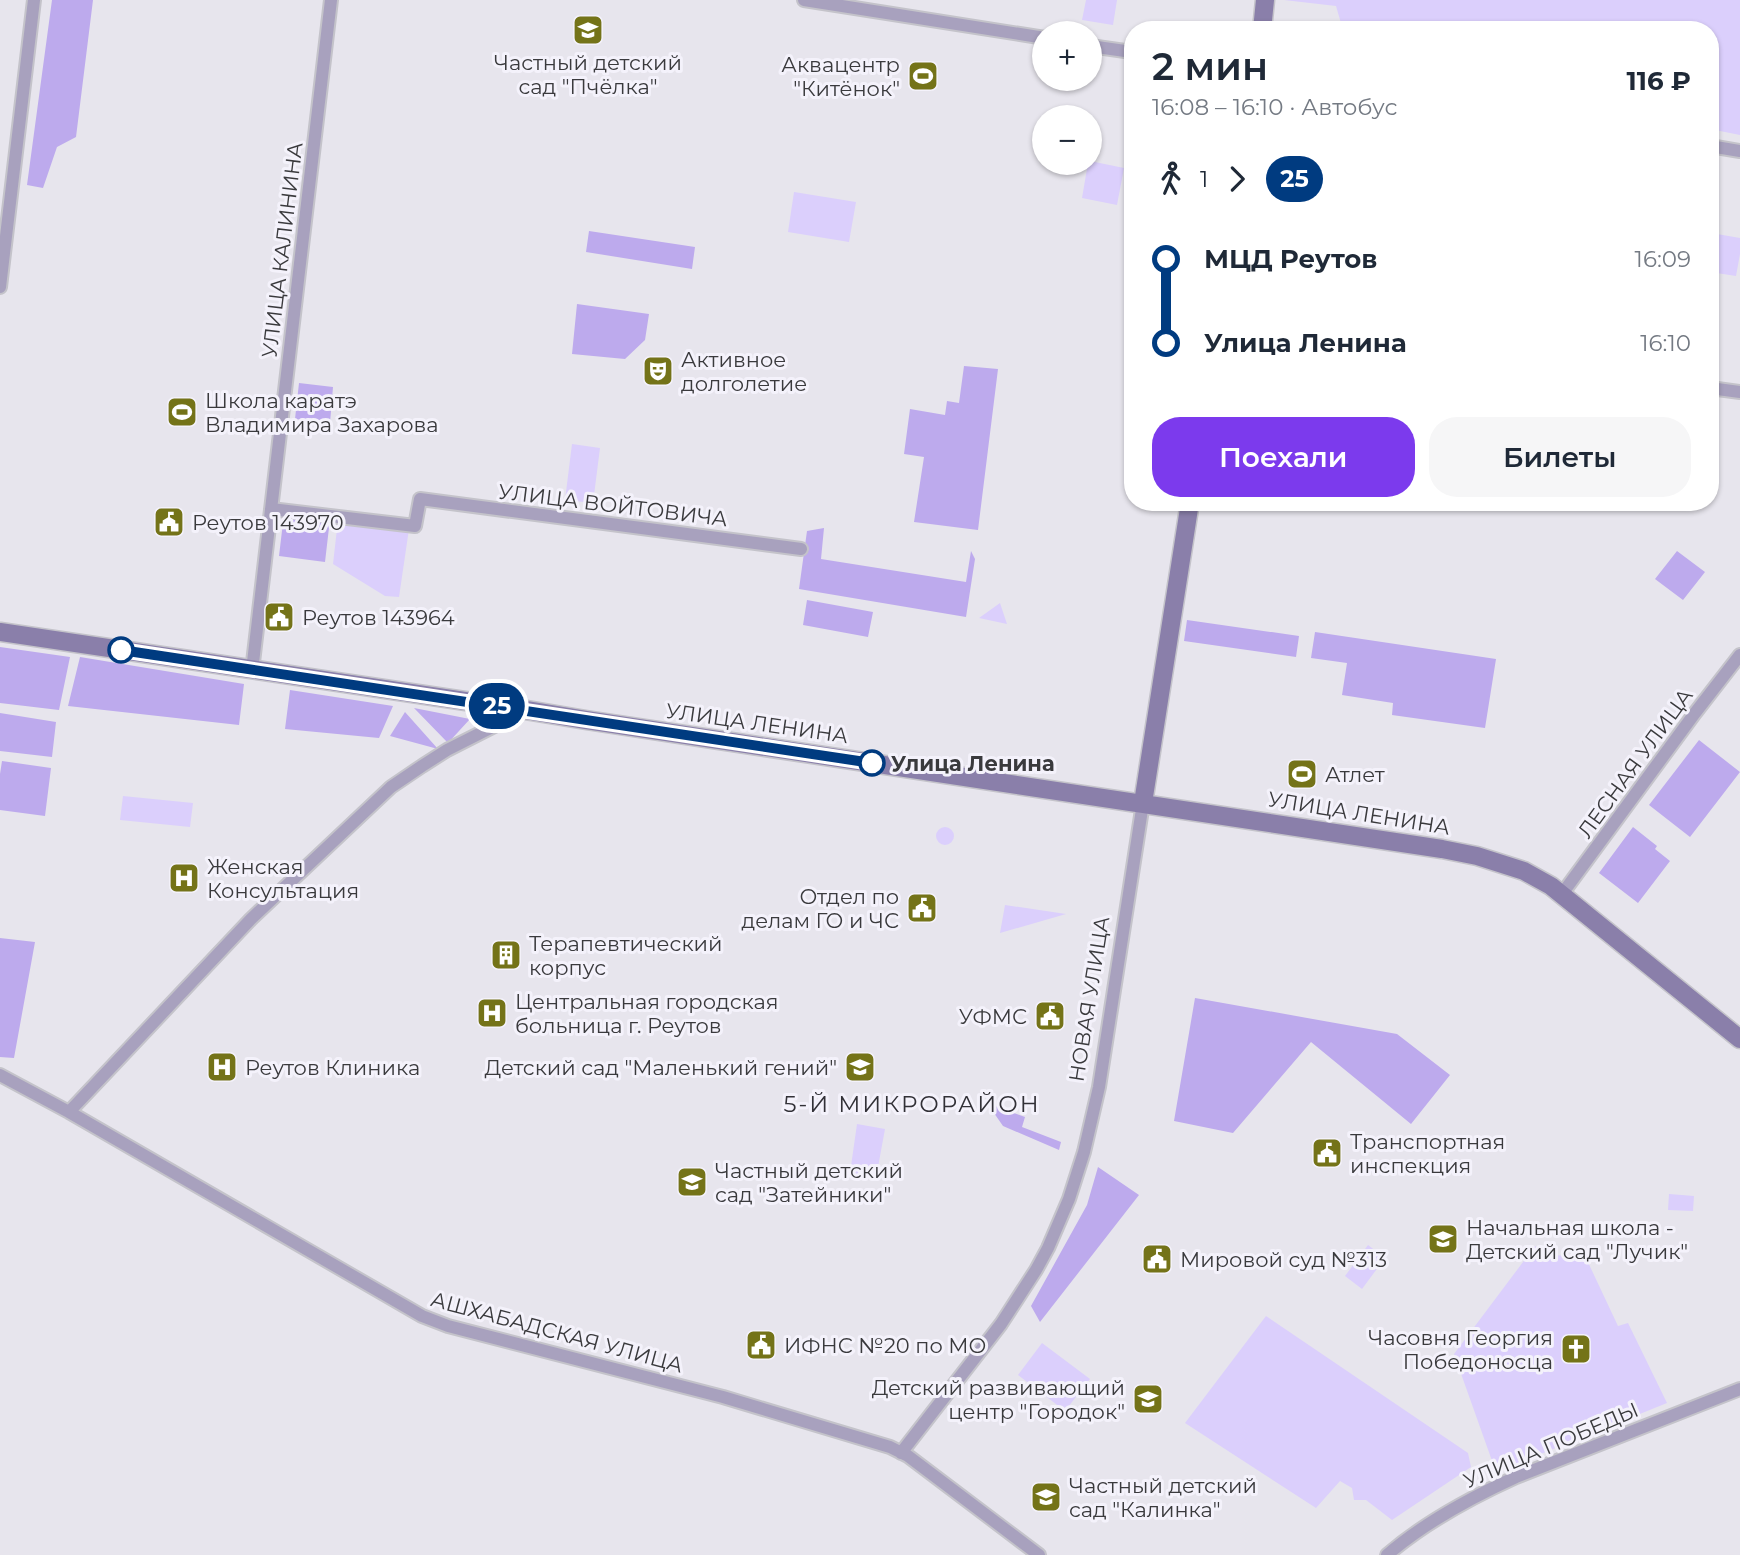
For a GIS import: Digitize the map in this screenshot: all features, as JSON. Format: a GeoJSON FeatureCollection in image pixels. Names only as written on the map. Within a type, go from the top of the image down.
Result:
{"type":"FeatureCollection","features":[{"type":"Feature","properties":{"kind":"street"},"geometry":{"type":"LineString","coordinates":[[0,287],[34,0]]}},
{"type":"Feature","properties":{"kind":"street","name":"УЛИЦА КАЛИНИНА"},"geometry":{"type":"LineString","coordinates":[[252,671],[331,0]]}},
{"type":"Feature","properties":{"kind":"street"},"geometry":{"type":"LineString","coordinates":[[804,0],[1032,36]]}},
{"type":"Feature","properties":{"kind":"street"},"geometry":{"type":"LineString","coordinates":[[1263,21],[1265,0]]}},
{"type":"Feature","properties":{"kind":"street"},"geometry":{"type":"LineString","coordinates":[[1102,48],[1124,51]]}},
{"type":"Feature","properties":{"kind":"street"},"geometry":{"type":"LineString","coordinates":[[1719,148],[1740,151]]}},
{"type":"Feature","properties":{"kind":"street"},"geometry":{"type":"LineString","coordinates":[[1719,388],[1740,392]]}},
{"type":"Feature","properties":{"kind":"street","name":"УЛИЦА ВОЙТОВИЧА"},"geometry":{"type":"LineString","coordinates":[[271,509],[415,526],[420,499],[802,549]]}},
{"type":"Feature","properties":{"kind":"street","name":"НОВАЯ УЛИЦА"},"geometry":{"type":"LineString","coordinates":[[901,1453],[1001,1324],[1036,1270],[1069,1199],[1084,1152],[1099,1087],[1189,511]]}},
{"type":"Feature","properties":{"kind":"street","name":"УЛИЦА ЛЕНИНА"},"geometry":{"type":"LineString","coordinates":[[0,632],[1460,852],[1537,877],[1562,894],[1740,1039]]}},
{"type":"Feature","properties":{"kind":"street","name":"ЛЕСНАЯ УЛИЦА"},"geometry":{"type":"LineString","coordinates":[[1562,894],[1740,655]]}},
{"type":"Feature","properties":{"kind":"street"},"geometry":{"type":"LineString","coordinates":[[69,1112],[251,919],[391,787],[447,750],[526,710]]}},
{"type":"Feature","properties":{"kind":"street","name":"АШХАБАДСКАЯ УЛИЦА"},"geometry":{"type":"LineString","coordinates":[[0,1074],[399,1304],[435,1322],[723,1397],[891,1447],[1040,1555]]}},
{"type":"Feature","properties":{"kind":"street","name":"УЛИЦА ПОБЕДЫ"},"geometry":{"type":"LineString","coordinates":[[1387,1555],[1435,1518],[1484,1491],[1740,1389]]}},
{"type":"Feature","properties":{"kind":"shaded area"},"geometry":{"type":"Polygon","coordinates":[[[52,0],[93,0],[76,137],[57,147],[43,188],[27,185],[52,0]]]}},
{"type":"Feature","properties":{"kind":"shaded area"},"geometry":{"type":"Polygon","coordinates":[[[1086,0],[1117,0],[1113,25],[1102,21],[1082,20],[1086,0]]]}},
{"type":"Feature","properties":{"kind":"shaded area"},"geometry":{"type":"Polygon","coordinates":[[[1284,0],[1740,0],[1740,135],[1719,131],[1719,21],[1340,21],[1336,6],[1284,0]]]}},
{"type":"Feature","properties":{"kind":"shaded area"},"geometry":{"type":"Polygon","coordinates":[[[1102,163],[1124,168],[1117,205],[1082,198],[1086,175],[1102,175],[1102,163]]]}},
{"type":"Feature","properties":{"kind":"shaded area"},"geometry":{"type":"Polygon","coordinates":[[[794,192],[856,202],[849,242],[788,232],[794,192]]]}},
{"type":"Feature","properties":{"kind":"shaded area"},"geometry":{"type":"Polygon","coordinates":[[[589,231],[695,247],[692,269],[586,252],[589,231]]]}},
{"type":"Feature","properties":{"kind":"shaded area"},"geometry":{"type":"Polygon","coordinates":[[[1719,234],[1740,238],[1736,276],[1719,273],[1719,234]]]}},
{"type":"Feature","properties":{"kind":"shaded area"},"geometry":{"type":"Polygon","coordinates":[[[577,304],[649,314],[645,340],[625,359],[572,354],[577,304]]]}},
{"type":"Feature","properties":{"kind":"shaded area"},"geometry":{"type":"Polygon","coordinates":[[[964,366],[998,369],[978,530],[914,522],[924,457],[904,454],[910,409],[945,415],[947,401],[959,403],[964,366]]]}},
{"type":"Feature","properties":{"kind":"shaded area"},"geometry":{"type":"Polygon","coordinates":[[[299,383],[333,387],[330,423],[295,419],[299,383]]]}},
{"type":"Feature","properties":{"kind":"shaded area"},"geometry":{"type":"Polygon","coordinates":[[[572,444],[600,448],[593,503],[565,500],[572,444]]]}},
{"type":"Feature","properties":{"kind":"shaded area"},"geometry":{"type":"Polygon","coordinates":[[[284,514],[330,519],[325,562],[279,556],[284,514]]]}},
{"type":"Feature","properties":{"kind":"shaded area"},"geometry":{"type":"Polygon","coordinates":[[[338,520],[409,529],[399,597],[385,596],[333,564],[338,520]]]}},
{"type":"Feature","properties":{"kind":"shaded area"},"geometry":{"type":"Polygon","coordinates":[[[824,528],[821,559],[966,582],[971,551],[975,559],[966,617],[799,589],[807,531],[824,528]]]}},
{"type":"Feature","properties":{"kind":"shaded area"},"geometry":{"type":"Polygon","coordinates":[[[1677,551],[1705,572],[1683,600],[1655,579],[1677,551]]]}},
{"type":"Feature","properties":{"kind":"shaded area"},"geometry":{"type":"Polygon","coordinates":[[[807,600],[873,612],[868,637],[803,625],[807,600]]]}},
{"type":"Feature","properties":{"kind":"shaded area"},"geometry":{"type":"Polygon","coordinates":[[[1000,603],[1007,624],[979,618],[1000,603]]]}},
{"type":"Feature","properties":{"kind":"shaded area"},"geometry":{"type":"Polygon","coordinates":[[[1187,620],[1299,636],[1296,657],[1184,641],[1187,620]]]}},
{"type":"Feature","properties":{"kind":"shaded area"},"geometry":{"type":"Polygon","coordinates":[[[1315,632],[1496,659],[1485,728],[1392,715],[1393,703],[1342,695],[1347,663],[1311,658],[1315,632]]]}},
{"type":"Feature","properties":{"kind":"shaded area"},"geometry":{"type":"Polygon","coordinates":[[[0,647],[70,657],[59,710],[0,703],[0,647]]]}},
{"type":"Feature","properties":{"kind":"shaded area"},"geometry":{"type":"Polygon","coordinates":[[[80,657],[244,684],[239,725],[68,706],[80,657]]]}},
{"type":"Feature","properties":{"kind":"shaded area"},"geometry":{"type":"Polygon","coordinates":[[[290,690],[393,706],[379,738],[285,729],[290,690]]]}},
{"type":"Feature","properties":{"kind":"shaded area"},"geometry":{"type":"Polygon","coordinates":[[[414,708],[470,719],[448,743],[414,708]]]}},
{"type":"Feature","properties":{"kind":"shaded area"},"geometry":{"type":"Polygon","coordinates":[[[405,712],[438,749],[390,736],[405,712]]]}},
{"type":"Feature","properties":{"kind":"shaded area"},"geometry":{"type":"Polygon","coordinates":[[[0,713],[56,722],[52,757],[0,751],[0,713]]]}},
{"type":"Feature","properties":{"kind":"shaded area"},"geometry":{"type":"Polygon","coordinates":[[[1699,740],[1740,772],[1690,837],[1649,805],[1699,740]]]}},
{"type":"Feature","properties":{"kind":"shaded area"},"geometry":{"type":"Polygon","coordinates":[[[2,761],[51,768],[45,816],[0,810],[2,761]]]}},
{"type":"Feature","properties":{"kind":"shaded area"},"geometry":{"type":"Polygon","coordinates":[[[123,796],[193,803],[190,827],[120,820],[123,796]]]}},
{"type":"Feature","properties":{"kind":"shaded area"},"geometry":{"type":"Polygon","coordinates":[[[945,827],[951,830],[954,836],[951,842],[945,845],[939,842],[936,836],[939,830],[945,827]]]}},
{"type":"Feature","properties":{"kind":"shaded area"},"geometry":{"type":"Polygon","coordinates":[[[1633,827],[1657,846],[1655,849],[1670,861],[1638,903],[1599,873],[1633,827]]]}},
{"type":"Feature","properties":{"kind":"shaded area"},"geometry":{"type":"Polygon","coordinates":[[[1005,905],[1066,914],[1000,933],[1005,905]]]}},
{"type":"Feature","properties":{"kind":"shaded area"},"geometry":{"type":"Polygon","coordinates":[[[0,938],[35,942],[14,1058],[0,1057],[0,938]]]}},
{"type":"Feature","properties":{"kind":"shaded area"},"geometry":{"type":"Polygon","coordinates":[[[1195,998],[1397,1034],[1450,1075],[1411,1124],[1311,1042],[1233,1133],[1174,1121],[1195,998]]]}},
{"type":"Feature","properties":{"kind":"shaded area"},"geometry":{"type":"Polygon","coordinates":[[[987,1103],[1025,1117],[1022,1127],[1061,1142],[1059,1150],[1003,1126],[987,1103]]]}},
{"type":"Feature","properties":{"kind":"shaded area"},"geometry":{"type":"Polygon","coordinates":[[[857,1124],[885,1129],[876,1178],[850,1173],[857,1124]]]}},
{"type":"Feature","properties":{"kind":"shaded area"},"geometry":{"type":"Polygon","coordinates":[[[1098,1167],[1139,1195],[1040,1322],[1031,1306],[1087,1205],[1098,1167]]]}},
{"type":"Feature","properties":{"kind":"shaded area"},"geometry":{"type":"Polygon","coordinates":[[[1669,1194],[1694,1196],[1693,1211],[1668,1210],[1669,1194]]]}},
{"type":"Feature","properties":{"kind":"shaded area"},"geometry":{"type":"Polygon","coordinates":[[[1368,1245],[1385,1258],[1362,1289],[1345,1276],[1368,1245]]]}},
{"type":"Feature","properties":{"kind":"shaded area"},"geometry":{"type":"Polygon","coordinates":[[[1535,1246],[1545,1254],[1586,1258],[1618,1326],[1628,1323],[1667,1403],[1496,1472],[1454,1354],[1535,1246]]]}},
{"type":"Feature","properties":{"kind":"shaded area"},"geometry":{"type":"Polygon","coordinates":[[[1266,1316],[1468,1453],[1471,1467],[1392,1520],[1366,1500],[1354,1500],[1352,1488],[1340,1481],[1316,1508],[1185,1423],[1266,1316]]]}},
{"type":"Feature","properties":{"kind":"shaded area"},"geometry":{"type":"Polygon","coordinates":[[[1042,1343],[1090,1379],[1065,1411],[1018,1375],[1042,1343]]]}},
{"type":"Feature","properties":{"kind":"bus line","name":"25"},"geometry":{"type":"LineString","coordinates":[[121,650],[872,763]]}},
{"type":"Feature","properties":{"kind":"place","name":"Частный детский сад \"Пчёлка\""},"geometry":{"type":"Point","coordinates":[588,30]}},
{"type":"Feature","properties":{"kind":"place","name":"Аквацентр \"Китёнок\""},"geometry":{"type":"Point","coordinates":[923,76]}},
{"type":"Feature","properties":{"kind":"place","name":"Активное долголетие"},"geometry":{"type":"Point","coordinates":[658,371]}},
{"type":"Feature","properties":{"kind":"place","name":"Школа каратэ Владимира Захарова"},"geometry":{"type":"Point","coordinates":[182,412]}},
{"type":"Feature","properties":{"kind":"place","name":"Реутов 143970"},"geometry":{"type":"Point","coordinates":[169,522]}},
{"type":"Feature","properties":{"kind":"place","name":"Реутов 143964"},"geometry":{"type":"Point","coordinates":[279,617]}},
{"type":"Feature","properties":{"kind":"place","name":"Улица Ленина"},"geometry":{"type":"Point","coordinates":[872,763]}},
{"type":"Feature","properties":{"kind":"place","name":"Атлет"},"geometry":{"type":"Point","coordinates":[1302,774]}},
{"type":"Feature","properties":{"kind":"place","name":"Женская Консультация"},"geometry":{"type":"Point","coordinates":[184,878]}},
{"type":"Feature","properties":{"kind":"place","name":"Отдел по делам ГО и ЧС"},"geometry":{"type":"Point","coordinates":[922,908]}},
{"type":"Feature","properties":{"kind":"place","name":"Терапевтический корпус"},"geometry":{"type":"Point","coordinates":[506,955]}},
{"type":"Feature","properties":{"kind":"place","name":"Центральная городская больница г. Реутов"},"geometry":{"type":"Point","coordinates":[492,1013]}},
{"type":"Feature","properties":{"kind":"place","name":"УФМС"},"geometry":{"type":"Point","coordinates":[1050,1016]}},
{"type":"Feature","properties":{"kind":"place","name":"Реутов Клиника"},"geometry":{"type":"Point","coordinates":[222,1067]}},
{"type":"Feature","properties":{"kind":"place","name":"Детский сад \"Маленький гений\""},"geometry":{"type":"Point","coordinates":[860,1067]}},
{"type":"Feature","properties":{"kind":"place","name":"Транспортная инспекция"},"geometry":{"type":"Point","coordinates":[1327,1153]}},
{"type":"Feature","properties":{"kind":"place","name":"Частный детский сад \"Затейники\""},"geometry":{"type":"Point","coordinates":[692,1182]}},
{"type":"Feature","properties":{"kind":"place","name":"Начальная школа - Детский сад \"Лучик\""},"geometry":{"type":"Point","coordinates":[1443,1239]}},
{"type":"Feature","properties":{"kind":"place","name":"Мировой суд №313"},"geometry":{"type":"Point","coordinates":[1157,1259]}},
{"type":"Feature","properties":{"kind":"place","name":"ИФНС №20 по МО"},"geometry":{"type":"Point","coordinates":[761,1345]}},
{"type":"Feature","properties":{"kind":"place","name":"Часовня Георгия Победоносца"},"geometry":{"type":"Point","coordinates":[1576,1349]}},
{"type":"Feature","properties":{"kind":"place","name":"Детский развивающий центр \"Городок\""},"geometry":{"type":"Point","coordinates":[1148,1399]}},
{"type":"Feature","properties":{"kind":"place","name":"Частный детский сад \"Калинка\""},"geometry":{"type":"Point","coordinates":[1046,1497]}},
{"type":"Feature","properties":{"kind":"district","name":"5-Й МИКРОРАЙОН"},"geometry":{"type":"Point","coordinates":[912,1104]}}]}
